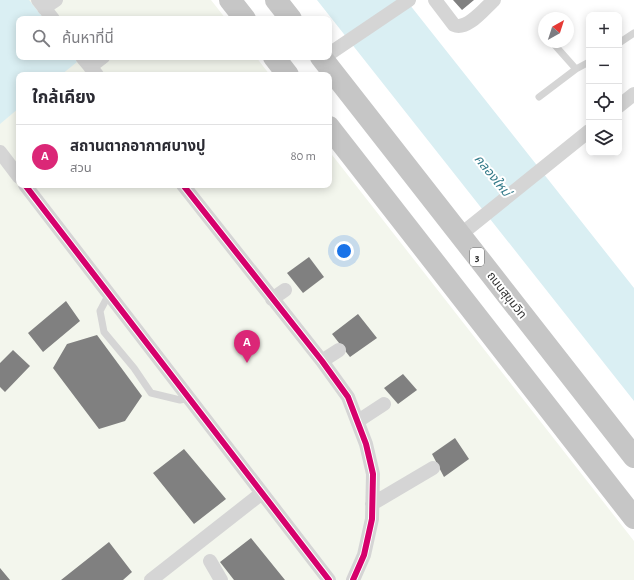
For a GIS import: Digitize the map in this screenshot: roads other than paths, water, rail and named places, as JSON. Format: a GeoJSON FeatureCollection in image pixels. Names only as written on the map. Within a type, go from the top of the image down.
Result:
{"type":"FeatureCollection","features":[{"type":"Feature","properties":{"kind":"highway"},"geometry":{"type":"LineString","coordinates":[[230,0],[243,16]]}},
{"type":"Feature","properties":{"kind":"highway"},"geometry":{"type":"LineString","coordinates":[[276,0],[289,16]]}},
{"type":"Feature","properties":{"kind":"highway"},"geometry":{"type":"LineString","coordinates":[[276,60],[286,72]]}},
{"type":"Feature","properties":{"kind":"highway","name":"ถนนสุขุมวิท"},"geometry":{"type":"LineString","coordinates":[[326,60],[460,235],[634,457]]}},
{"type":"Feature","properties":{"kind":"highway"},"geometry":{"type":"LineString","coordinates":[[332,131],[634,518]]}},
{"type":"Feature","properties":{"kind":"street"},"geometry":{"type":"LineString","coordinates":[[45,9],[56,0]]}},
{"type":"Feature","properties":{"kind":"street"},"geometry":{"type":"LineString","coordinates":[[332,51],[408,0]]}},
{"type":"Feature","properties":{"kind":"street"},"geometry":{"type":"LineString","coordinates":[[435,0],[454,25],[458,27],[466,26],[494,0]]}},
{"type":"Feature","properties":{"kind":"street"},"geometry":{"type":"LineString","coordinates":[[90,66],[99,60]]}},
{"type":"Feature","properties":{"kind":"street"},"geometry":{"type":"LineString","coordinates":[[622,104],[634,94]]}},
{"type":"Feature","properties":{"kind":"street"},"geometry":{"type":"LineString","coordinates":[[460,235],[543,170],[586,134]]}},
{"type":"Feature","properties":{"kind":"street"},"geometry":{"type":"LineString","coordinates":[[0,152],[16,173]]}},
{"type":"Feature","properties":{"kind":"street"},"geometry":{"type":"LineString","coordinates":[[27,188],[329,580]]}},
{"type":"Feature","properties":{"kind":"street"},"geometry":{"type":"LineString","coordinates":[[185,188],[322,361],[348,397],[366,444],[373,474],[372,519],[364,554],[353,580]]}},
{"type":"Feature","properties":{"kind":"street"},"geometry":{"type":"LineString","coordinates":[[272,299],[285,290]]}},
{"type":"Feature","properties":{"kind":"street"},"geometry":{"type":"LineString","coordinates":[[322,361],[339,350]]}},
{"type":"Feature","properties":{"kind":"street"},"geometry":{"type":"LineString","coordinates":[[358,421],[384,404]]}},
{"type":"Feature","properties":{"kind":"street"},"geometry":{"type":"LineString","coordinates":[[372,504],[433,468]]}},
{"type":"Feature","properties":{"kind":"street"},"geometry":{"type":"LineString","coordinates":[[150,580],[262,493]]}},
{"type":"Feature","properties":{"kind":"street"},"geometry":{"type":"LineString","coordinates":[[210,561],[221,580]]}},
{"type":"Feature","properties":{"kind":"lane"},"geometry":{"type":"LineString","coordinates":[[622,41],[634,33]]}},
{"type":"Feature","properties":{"kind":"lane"},"geometry":{"type":"LineString","coordinates":[[557,48],[576,69]]}},
{"type":"Feature","properties":{"kind":"lane"},"geometry":{"type":"LineString","coordinates":[[539,97],[576,69],[586,64]]}},
{"type":"Feature","properties":{"kind":"lane"},"geometry":{"type":"LineString","coordinates":[[109,294],[100,311],[104,332],[134,368],[152,393],[180,400],[190,398]]}},
{"type":"Feature","properties":{"kind":"water"},"geometry":{"type":"Polygon","coordinates":[[[0,0],[29,0],[42,16],[16,16],[16,60],[76,60],[77,62],[65,72],[16,72],[16,111],[0,124],[0,0]]]}},
{"type":"Feature","properties":{"kind":"water","name":"คลองใหม่"},"geometry":{"type":"Polygon","coordinates":[[[317,0],[406,0],[634,288],[634,401],[332,19],[332,16],[330,16],[317,0]]]}},
{"type":"Feature","properties":{"kind":"place","name":"สถานตากอากาศบางปู"},"geometry":{"type":"Point","coordinates":[247,363]}}]}
